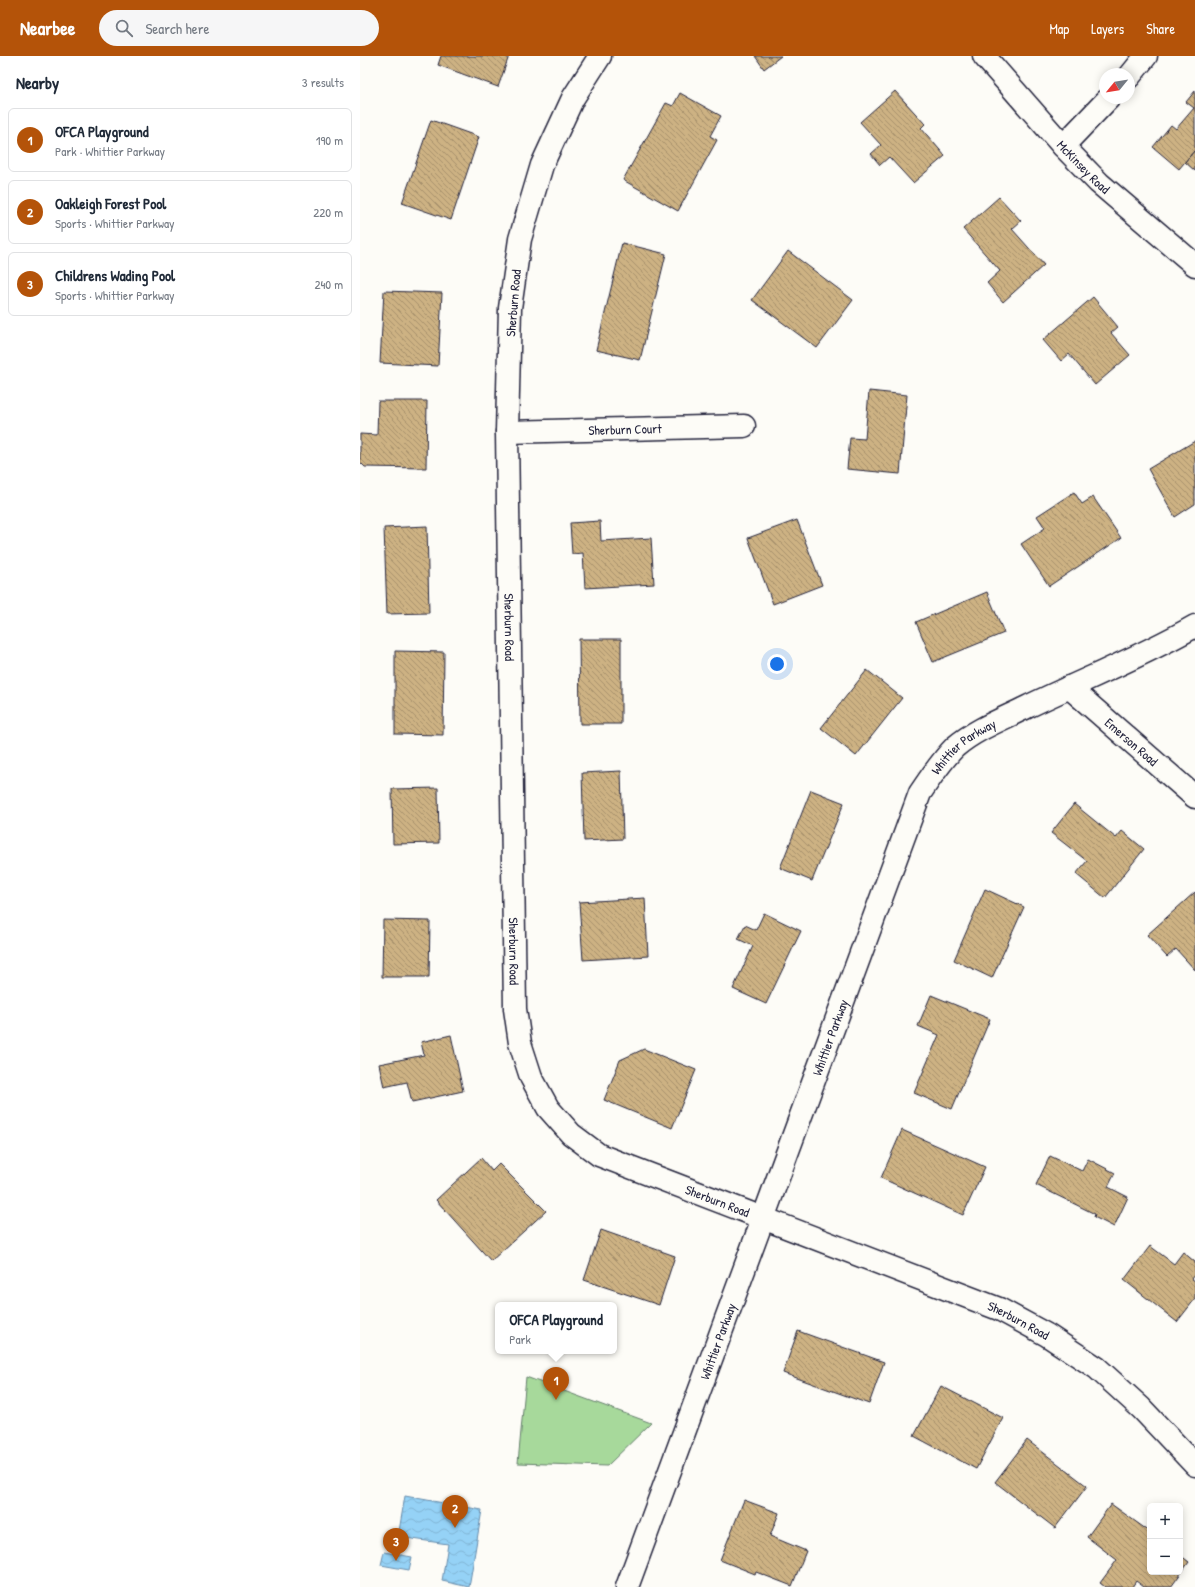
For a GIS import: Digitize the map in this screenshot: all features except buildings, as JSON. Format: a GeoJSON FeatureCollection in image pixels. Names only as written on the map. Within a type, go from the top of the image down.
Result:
{"type":"FeatureCollection","features":[{"type":"Feature","properties":{"kind":"street","name":"Sherburn Road"},"geometry":{"type":"LineString","coordinates":[[600,56],[573,98],[542,165],[520,239],[510,308],[507,432],[515,1009],[520,1043],[531,1077],[548,1108],[571,1134],[599,1155],[998,1309],[1047,1335],[1097,1368],[1141,1408],[1195,1465]]}},
{"type":"Feature","properties":{"kind":"street","name":"McKinsey Road"},"geometry":{"type":"LineString","coordinates":[[984,56],[1063,146],[1099,183],[1195,265]]}},
{"type":"Feature","properties":{"kind":"street"},"geometry":{"type":"LineString","coordinates":[[1135,70],[1146,56]]}},
{"type":"Feature","properties":{"kind":"street"},"geometry":{"type":"LineString","coordinates":[[1063,146],[1103,104]]}},
{"type":"Feature","properties":{"kind":"street","name":"Sherburn Court"},"geometry":{"type":"LineString","coordinates":[[507,432],[744,426]]}},
{"type":"Feature","properties":{"kind":"street","name":"Whittier Parkway"},"geometry":{"type":"LineString","coordinates":[[626,1587],[764,1218],[920,793],[939,764],[956,747],[983,729],[1169,641],[1195,626]]}},
{"type":"Feature","properties":{"kind":"street","name":"Emerson Road"},"geometry":{"type":"LineString","coordinates":[[1069,687],[1195,797]]}},
{"type":"Feature","properties":{"kind":"green space"},"geometry":{"type":"Polygon","coordinates":[[[526,1377],[651,1423],[607,1466],[518,1463],[526,1377]]]}},
{"type":"Feature","properties":{"kind":"water"},"geometry":{"type":"Polygon","coordinates":[[[405,1496],[482,1510],[469,1587],[442,1581],[448,1544],[398,1537],[405,1496]]]}},
{"type":"Feature","properties":{"kind":"water"},"geometry":{"type":"Polygon","coordinates":[[[384,1552],[412,1557],[409,1570],[381,1565],[384,1552]]]}},
{"type":"Feature","properties":{"kind":"place","name":"OFCA Playground"},"geometry":{"type":"Point","coordinates":[556,1400]}},
{"type":"Feature","properties":{"kind":"place","name":"Oakleigh Forest Pool"},"geometry":{"type":"Point","coordinates":[455,1528]}},
{"type":"Feature","properties":{"kind":"place","name":"Childrens Wading Pool"},"geometry":{"type":"Point","coordinates":[396,1561]}}]}
